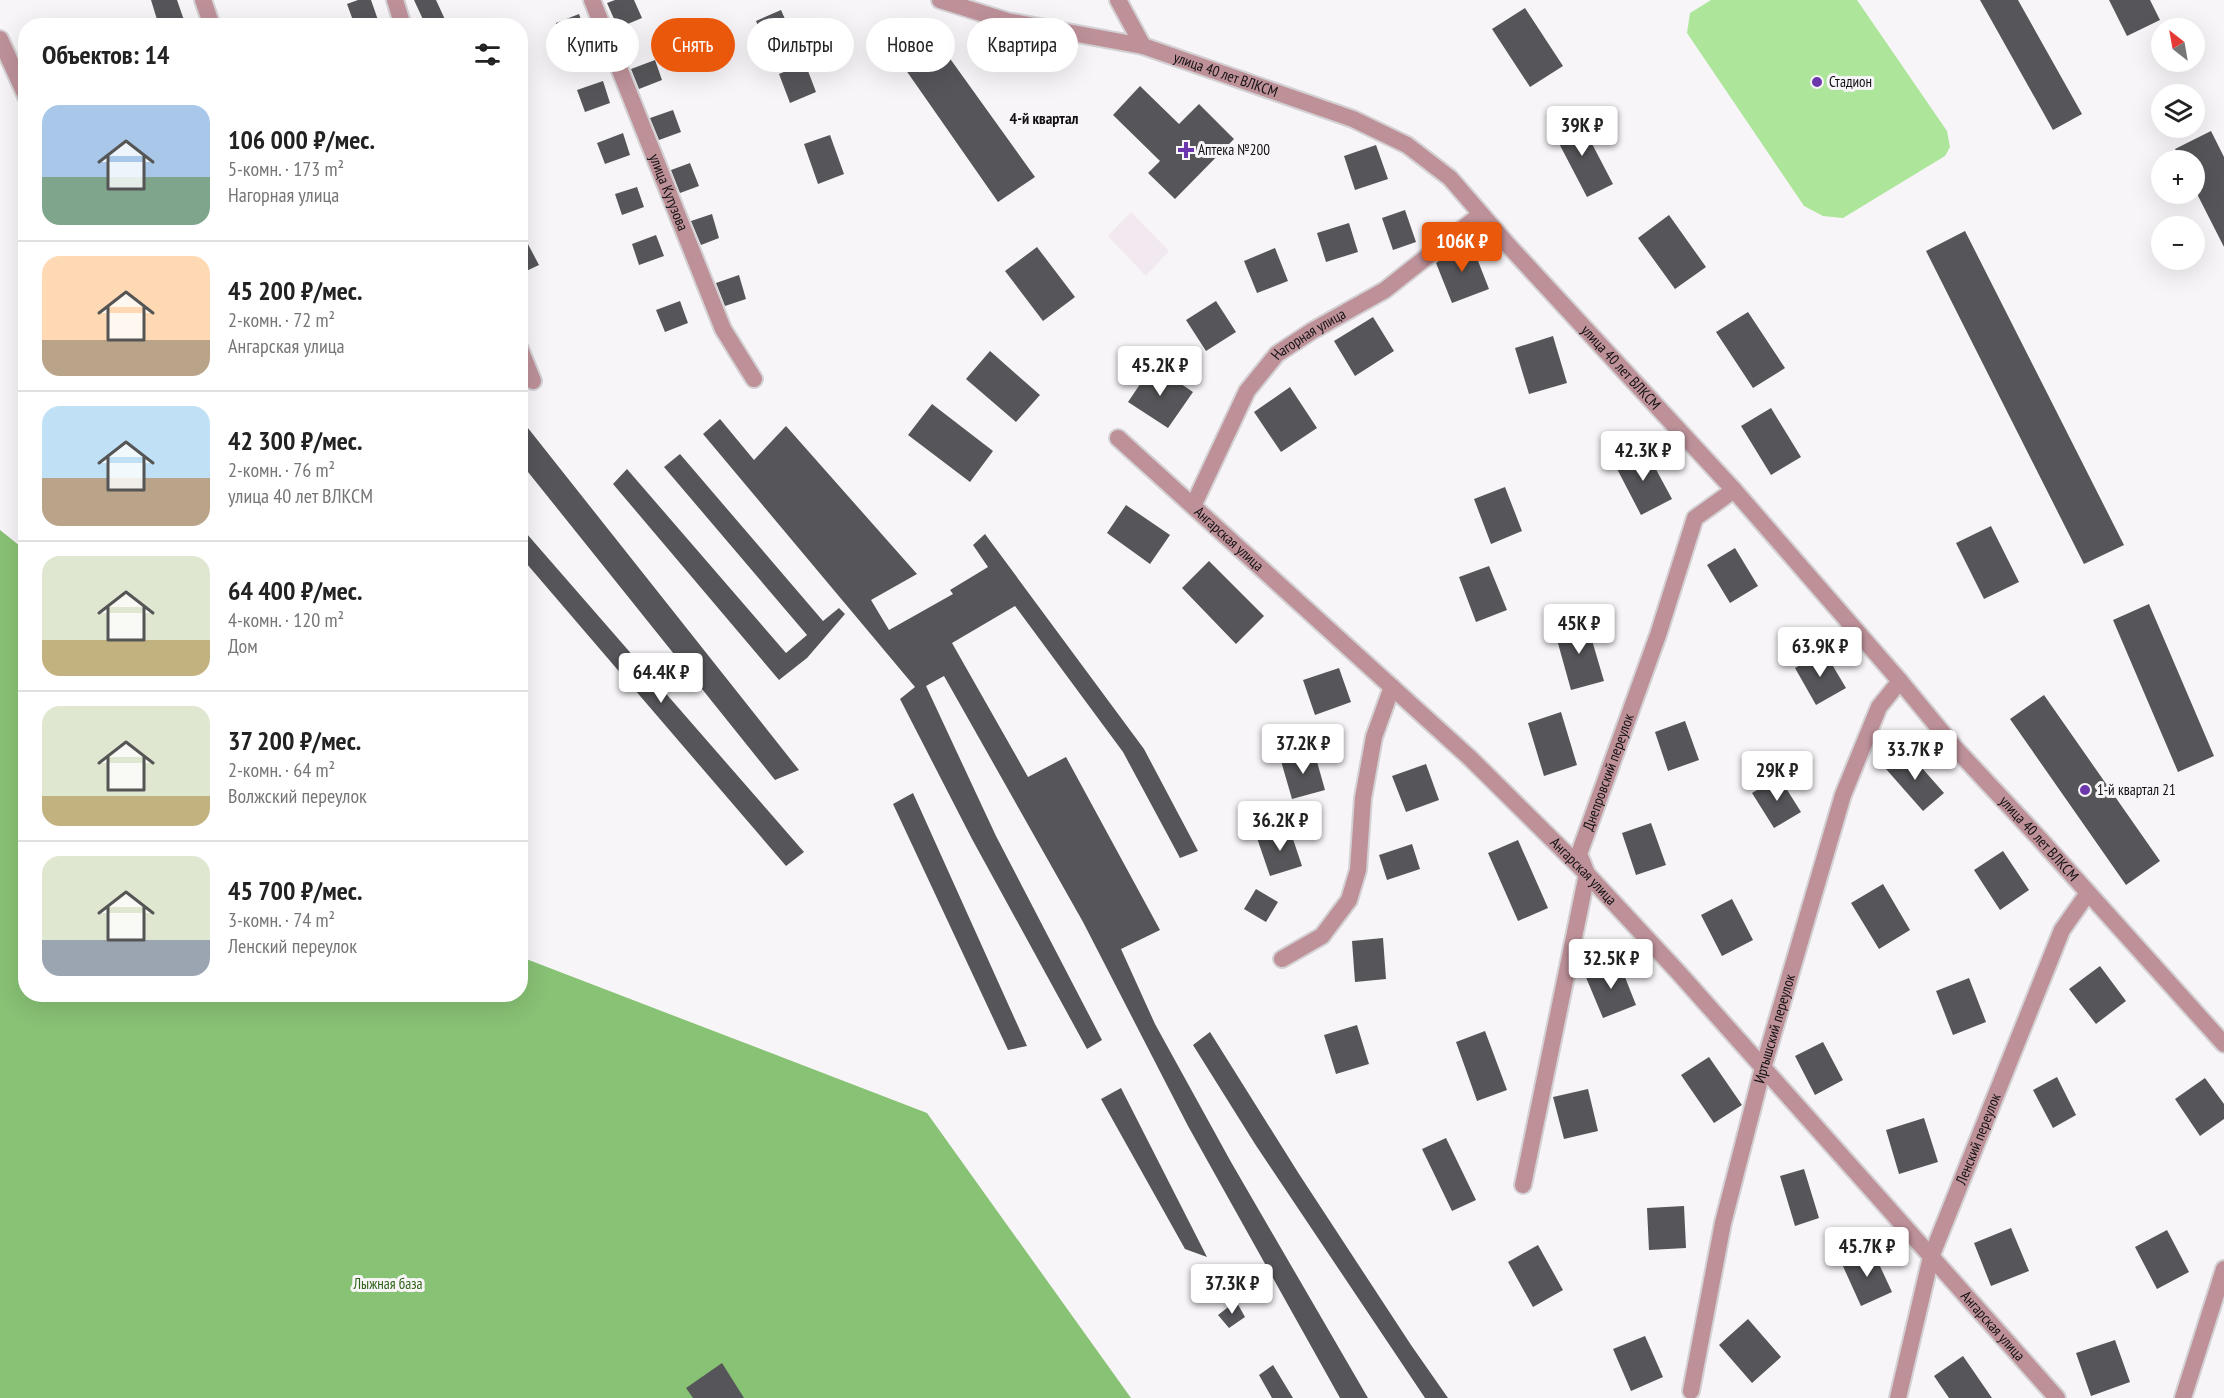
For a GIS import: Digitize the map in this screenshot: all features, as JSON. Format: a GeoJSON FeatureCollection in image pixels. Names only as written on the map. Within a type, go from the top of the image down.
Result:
{"type":"FeatureCollection","features":[{"type":"Feature","properties":{"kind":"street"},"geometry":{"type":"LineString","coordinates":[[203,0],[209,18]]}},
{"type":"Feature","properties":{"kind":"street"},"geometry":{"type":"LineString","coordinates":[[395,0],[401,18]]}},
{"type":"Feature","properties":{"kind":"street","name":"улица Кутузова"},"geometry":{"type":"LineString","coordinates":[[592,0],[723,329],[754,379]]}},
{"type":"Feature","properties":{"kind":"street","name":"улица 40 лет ВЛКСМ"},"geometry":{"type":"LineString","coordinates":[[940,0],[1007,21],[1143,46],[1353,119],[1407,145],[1450,178],[1734,490],[1900,681],[1956,750],[2088,892],[2224,1044]]}},
{"type":"Feature","properties":{"kind":"street"},"geometry":{"type":"LineString","coordinates":[[1118,0],[1143,46]]}},
{"type":"Feature","properties":{"kind":"street"},"geometry":{"type":"LineString","coordinates":[[0,39],[18,78]]}},
{"type":"Feature","properties":{"kind":"street","name":"Нагорная улица"},"geometry":{"type":"LineString","coordinates":[[1193,506],[1247,391],[1277,354],[1312,331],[1385,290],[1481,214]]}},
{"type":"Feature","properties":{"kind":"street"},"geometry":{"type":"LineString","coordinates":[[528,369],[533,381]]}},
{"type":"Feature","properties":{"kind":"street","name":"Ангарская улица"},"geometry":{"type":"LineString","coordinates":[[1118,438],[1471,759],[1587,874],[2057,1398]]}},
{"type":"Feature","properties":{"kind":"street","name":"Днепровский переулок"},"geometry":{"type":"LineString","coordinates":[[1523,1185],[1587,874],[1579,854],[1659,635],[1695,518],[1734,490]]}},
{"type":"Feature","properties":{"kind":"street","name":"Иртышский переулок"},"geometry":{"type":"LineString","coordinates":[[1691,1391],[1723,1223],[1763,1068],[1843,795],[1879,707],[1900,681]]}},
{"type":"Feature","properties":{"kind":"street"},"geometry":{"type":"LineString","coordinates":[[1282,959],[1322,936],[1349,900],[1358,870],[1363,798],[1374,737],[1392,687]]}},
{"type":"Feature","properties":{"kind":"street","name":"Ленский переулок"},"geometry":{"type":"LineString","coordinates":[[1898,1398],[1931,1257],[2062,930],[2088,892]]}},
{"type":"Feature","properties":{"kind":"street"},"geometry":{"type":"LineString","coordinates":[[2183,1398],[2224,1269]]}},
{"type":"Feature","properties":{"kind":"shaded area"},"geometry":{"type":"Polygon","coordinates":[[[1131,212],[1169,251],[1146,276],[1108,236],[1131,212]]]}},
{"type":"Feature","properties":{"kind":"green space","name":"Стадион"},"geometry":{"type":"Polygon","coordinates":[[[1711,0],[1857,0],[1947,131],[1950,147],[1945,156],[1843,218],[1823,216],[1804,206],[1687,33],[1690,13],[1711,0]]]}},
{"type":"Feature","properties":{"kind":"green space","name":"Лыжная база"},"geometry":{"type":"Polygon","coordinates":[[[0,530],[18,544],[18,1002],[528,1002],[528,960],[927,1113],[1131,1398],[0,1398],[0,530]]]}},
{"type":"Feature","properties":{"kind":"building"},"geometry":{"type":"Polygon","coordinates":[[[151,0],[177,0],[183,18],[157,18],[151,0]]]}},
{"type":"Feature","properties":{"kind":"building"},"geometry":{"type":"Polygon","coordinates":[[[358,0],[371,0],[377,18],[352,18],[347,4],[358,0]]]}},
{"type":"Feature","properties":{"kind":"building"},"geometry":{"type":"Polygon","coordinates":[[[414,0],[436,0],[444,18],[422,18],[414,0]]]}},
{"type":"Feature","properties":{"kind":"building"},"geometry":{"type":"Polygon","coordinates":[[[615,0],[634,0],[642,18],[614,18],[607,3],[615,0]]]}},
{"type":"Feature","properties":{"kind":"building"},"geometry":{"type":"Polygon","coordinates":[[[1980,0],[2018,0],[2082,114],[2053,130],[1980,0]]]}},
{"type":"Feature","properties":{"kind":"building"},"geometry":{"type":"Polygon","coordinates":[[[2109,0],[2150,0],[2159,18],[2151,18],[2151,24],[2127,36],[2109,0]]]}},
{"type":"Feature","properties":{"kind":"building"},"geometry":{"type":"Polygon","coordinates":[[[1525,8],[1563,66],[1530,87],[1492,29],[1525,8]]]}},
{"type":"Feature","properties":{"kind":"building"},"geometry":{"type":"Polygon","coordinates":[[[781,10],[785,18],[763,18],[781,10]]]}},
{"type":"Feature","properties":{"kind":"building"},"geometry":{"type":"Polygon","coordinates":[[[579,14],[580,18],[569,18],[579,14]]]}},
{"type":"Feature","properties":{"kind":"building"},"geometry":{"type":"Polygon","coordinates":[[[651,62],[651,72],[659,72],[662,80],[639,89],[632,72],[639,72],[639,66],[651,62]]]}},
{"type":"Feature","properties":{"kind":"building"},"geometry":{"type":"Polygon","coordinates":[[[955,66],[1035,177],[998,202],[907,72],[955,72],[955,66]]]}},
{"type":"Feature","properties":{"kind":"building"},"geometry":{"type":"Polygon","coordinates":[[[808,72],[816,92],[790,103],[779,74],[808,72]]]}},
{"type":"Feature","properties":{"kind":"building"},"geometry":{"type":"Polygon","coordinates":[[[603,81],[610,103],[585,112],[577,90],[603,81]]]}},
{"type":"Feature","properties":{"kind":"building","name":"Аптека №200"},"geometry":{"type":"Polygon","coordinates":[[[1140,86],[1179,124],[1199,104],[1234,139],[1175,199],[1148,173],[1160,161],[1113,115],[1140,86]]]}},
{"type":"Feature","properties":{"kind":"building"},"geometry":{"type":"Polygon","coordinates":[[[673,110],[681,132],[659,140],[650,118],[673,110]]]}},
{"type":"Feature","properties":{"kind":"building"},"geometry":{"type":"Polygon","coordinates":[[[1578,117],[1613,184],[1587,197],[1552,130],[1578,117]]]}},
{"type":"Feature","properties":{"kind":"building"},"geometry":{"type":"Polygon","coordinates":[[[2211,131],[2224,157],[2224,247],[2202,204],[2205,204],[2205,150],[2175,149],[2197,138],[2205,138],[2205,134],[2211,131]]]}},
{"type":"Feature","properties":{"kind":"building"},"geometry":{"type":"Polygon","coordinates":[[[623,133],[630,155],[605,164],[597,143],[623,133]]]}},
{"type":"Feature","properties":{"kind":"building"},"geometry":{"type":"Polygon","coordinates":[[[830,135],[844,174],[818,184],[804,144],[830,135]]]}},
{"type":"Feature","properties":{"kind":"building"},"geometry":{"type":"Polygon","coordinates":[[[1376,145],[1388,179],[1355,190],[1344,156],[1376,145]]]}},
{"type":"Feature","properties":{"kind":"building"},"geometry":{"type":"Polygon","coordinates":[[[690,163],[699,186],[680,193],[671,170],[690,163]]]}},
{"type":"Feature","properties":{"kind":"building"},"geometry":{"type":"Polygon","coordinates":[[[637,187],[644,207],[622,215],[615,194],[637,187]]]}},
{"type":"Feature","properties":{"kind":"building"},"geometry":{"type":"Polygon","coordinates":[[[1405,210],[1416,242],[1393,250],[1382,218],[1405,210]]]}},
{"type":"Feature","properties":{"kind":"building"},"geometry":{"type":"Polygon","coordinates":[[[712,214],[719,238],[701,245],[691,221],[712,214]]]}},
{"type":"Feature","properties":{"kind":"building"},"geometry":{"type":"Polygon","coordinates":[[[1669,215],[1706,267],[1675,289],[1638,238],[1669,215]]]}},
{"type":"Feature","properties":{"kind":"building"},"geometry":{"type":"Polygon","coordinates":[[[1349,223],[1358,252],[1326,262],[1317,233],[1349,223]]]}},
{"type":"Feature","properties":{"kind":"building"},"geometry":{"type":"Polygon","coordinates":[[[1965,231],[2124,545],[2084,564],[1926,251],[1965,231]]]}},
{"type":"Feature","properties":{"kind":"building"},"geometry":{"type":"Polygon","coordinates":[[[656,235],[664,256],[639,265],[632,244],[656,235]]]}},
{"type":"Feature","properties":{"kind":"building"},"geometry":{"type":"Polygon","coordinates":[[[1471,243],[1489,289],[1452,303],[1436,263],[1452,250],[1471,243]]]}},
{"type":"Feature","properties":{"kind":"building"},"geometry":{"type":"Polygon","coordinates":[[[528,244],[539,265],[528,270],[528,244]]]}},
{"type":"Feature","properties":{"kind":"building"},"geometry":{"type":"Polygon","coordinates":[[[1037,247],[1075,297],[1043,321],[1005,271],[1037,247]]]}},
{"type":"Feature","properties":{"kind":"building"},"geometry":{"type":"Polygon","coordinates":[[[1275,248],[1288,281],[1257,293],[1244,261],[1275,248]]]}},
{"type":"Feature","properties":{"kind":"building"},"geometry":{"type":"Polygon","coordinates":[[[739,275],[746,299],[725,306],[716,283],[739,275]]]}},
{"type":"Feature","properties":{"kind":"building"},"geometry":{"type":"Polygon","coordinates":[[[680,301],[688,323],[665,332],[656,310],[680,301]]]}},
{"type":"Feature","properties":{"kind":"building"},"geometry":{"type":"Polygon","coordinates":[[[1216,301],[1236,332],[1206,351],[1186,320],[1216,301]]]}},
{"type":"Feature","properties":{"kind":"building"},"geometry":{"type":"Polygon","coordinates":[[[1748,312],[1785,368],[1753,388],[1716,332],[1748,312]]]}},
{"type":"Feature","properties":{"kind":"building"},"geometry":{"type":"Polygon","coordinates":[[[1373,317],[1394,351],[1355,376],[1334,341],[1373,317]]]}},
{"type":"Feature","properties":{"kind":"building"},"geometry":{"type":"Polygon","coordinates":[[[1553,336],[1567,383],[1529,394],[1515,348],[1553,336]]]}},
{"type":"Feature","properties":{"kind":"building"},"geometry":{"type":"Polygon","coordinates":[[[990,351],[1040,395],[1016,422],[966,379],[990,351]]]}},
{"type":"Feature","properties":{"kind":"building"},"geometry":{"type":"Polygon","coordinates":[[[1153,365],[1193,392],[1168,428],[1128,402],[1153,365]]]}},
{"type":"Feature","properties":{"kind":"building"},"geometry":{"type":"Polygon","coordinates":[[[1290,387],[1317,428],[1281,452],[1254,412],[1290,387]]]}},
{"type":"Feature","properties":{"kind":"building"},"geometry":{"type":"Polygon","coordinates":[[[932,404],[993,451],[970,482],[908,435],[932,404]]]}},
{"type":"Feature","properties":{"kind":"building"},"geometry":{"type":"Polygon","coordinates":[[[1771,408],[1801,457],[1771,475],[1741,426],[1771,408]]]}},
{"type":"Feature","properties":{"kind":"building"},"geometry":{"type":"Polygon","coordinates":[[[720,419],[754,460],[786,426],[917,574],[871,600],[889,630],[953,594],[950,590],[988,567],[973,545],[985,534],[1144,749],[1198,851],[1180,858],[1123,752],[1015,606],[952,643],[1028,777],[1066,757],[1160,930],[1121,949],[1155,1024],[1231,1162],[1368,1398],[1340,1398],[1188,1126],[1083,922],[944,676],[926,686],[996,836],[1102,1040],[1087,1049],[972,839],[900,699],[915,687],[703,434],[720,419]]]}},
{"type":"Feature","properties":{"kind":"building"},"geometry":{"type":"Polygon","coordinates":[[[528,428],[799,770],[775,780],[528,472],[528,428]]]}},
{"type":"Feature","properties":{"kind":"building"},"geometry":{"type":"Polygon","coordinates":[[[1645,449],[1672,499],[1641,515],[1615,465],[1645,449]]]}},
{"type":"Feature","properties":{"kind":"building"},"geometry":{"type":"Polygon","coordinates":[[[680,454],[823,621],[839,608],[845,614],[807,658],[779,680],[613,484],[627,469],[786,653],[807,635],[664,467],[680,454]]]}},
{"type":"Feature","properties":{"kind":"building"},"geometry":{"type":"Polygon","coordinates":[[[1505,487],[1522,531],[1491,544],[1474,499],[1505,487]]]}},
{"type":"Feature","properties":{"kind":"building"},"geometry":{"type":"Polygon","coordinates":[[[1126,505],[1170,535],[1150,564],[1107,533],[1126,505]]]}},
{"type":"Feature","properties":{"kind":"building"},"geometry":{"type":"Polygon","coordinates":[[[1991,526],[2019,582],[1984,599],[1956,543],[1991,526]]]}},
{"type":"Feature","properties":{"kind":"building"},"geometry":{"type":"Polygon","coordinates":[[[528,535],[804,852],[786,866],[528,565],[528,535]]]}},
{"type":"Feature","properties":{"kind":"building"},"geometry":{"type":"Polygon","coordinates":[[[1735,548],[1758,586],[1730,603],[1707,565],[1735,548]]]}},
{"type":"Feature","properties":{"kind":"building"},"geometry":{"type":"Polygon","coordinates":[[[1209,561],[1264,616],[1236,644],[1182,588],[1209,561]]]}},
{"type":"Feature","properties":{"kind":"building"},"geometry":{"type":"Polygon","coordinates":[[[1489,566],[1507,610],[1476,622],[1459,577],[1489,566]]]}},
{"type":"Feature","properties":{"kind":"building"},"geometry":{"type":"Polygon","coordinates":[[[2149,604],[2214,756],[2178,772],[2113,620],[2149,604]]]}},
{"type":"Feature","properties":{"kind":"building"},"geometry":{"type":"Polygon","coordinates":[[[1586,620],[1604,681],[1571,690],[1554,629],[1586,620]]]}},
{"type":"Feature","properties":{"kind":"building"},"geometry":{"type":"Polygon","coordinates":[[[1824,651],[1846,688],[1816,705],[1795,668],[1824,651]]]}},
{"type":"Feature","properties":{"kind":"building"},"geometry":{"type":"Polygon","coordinates":[[[1339,668],[1351,702],[1315,715],[1303,680],[1339,668]]]}},
{"type":"Feature","properties":{"kind":"building","name":"1-й квартал 21"},"geometry":{"type":"Polygon","coordinates":[[[2044,695],[2160,861],[2126,885],[2010,719],[2044,695]]]}},
{"type":"Feature","properties":{"kind":"building"},"geometry":{"type":"Polygon","coordinates":[[[1561,712],[1577,765],[1544,776],[1528,723],[1561,712]]]}},
{"type":"Feature","properties":{"kind":"building"},"geometry":{"type":"Polygon","coordinates":[[[1685,721],[1699,760],[1668,771],[1655,732],[1685,721]]]}},
{"type":"Feature","properties":{"kind":"building"},"geometry":{"type":"Polygon","coordinates":[[[1314,751],[1325,790],[1292,799],[1281,761],[1314,751]]]}},
{"type":"Feature","properties":{"kind":"building"},"geometry":{"type":"Polygon","coordinates":[[[1907,751],[1944,793],[1923,811],[1886,769],[1907,751]]]}},
{"type":"Feature","properties":{"kind":"building"},"geometry":{"type":"Polygon","coordinates":[[[1426,764],[1439,800],[1406,812],[1392,776],[1426,764]]]}},
{"type":"Feature","properties":{"kind":"building"},"geometry":{"type":"Polygon","coordinates":[[[1779,777],[1801,812],[1774,828],[1752,793],[1779,777]]]}},
{"type":"Feature","properties":{"kind":"building"},"geometry":{"type":"Polygon","coordinates":[[[913,793],[1027,1046],[1008,1050],[893,804],[913,793]]]}},
{"type":"Feature","properties":{"kind":"building"},"geometry":{"type":"Polygon","coordinates":[[[1651,823],[1666,865],[1636,875],[1622,833],[1651,823]]]}},
{"type":"Feature","properties":{"kind":"building"},"geometry":{"type":"Polygon","coordinates":[[[1289,827],[1302,866],[1270,876],[1257,838],[1289,827]]]}},
{"type":"Feature","properties":{"kind":"building"},"geometry":{"type":"Polygon","coordinates":[[[1518,840],[1548,908],[1518,921],[1488,853],[1518,840]]]}},
{"type":"Feature","properties":{"kind":"building"},"geometry":{"type":"Polygon","coordinates":[[[1412,844],[1420,869],[1387,880],[1379,855],[1412,844]]]}},
{"type":"Feature","properties":{"kind":"building"},"geometry":{"type":"Polygon","coordinates":[[[2003,851],[2029,890],[2000,910],[1974,870],[2003,851]]]}},
{"type":"Feature","properties":{"kind":"building"},"geometry":{"type":"Polygon","coordinates":[[[1883,884],[1910,930],[1879,949],[1851,903],[1883,884]]]}},
{"type":"Feature","properties":{"kind":"building"},"geometry":{"type":"Polygon","coordinates":[[[1256,889],[1278,902],[1266,922],[1244,909],[1256,889]]]}},
{"type":"Feature","properties":{"kind":"building"},"geometry":{"type":"Polygon","coordinates":[[[1732,899],[1753,940],[1722,956],[1701,915],[1732,899]]]}},
{"type":"Feature","properties":{"kind":"building"},"geometry":{"type":"Polygon","coordinates":[[[1383,938],[1386,979],[1355,982],[1352,941],[1383,938]]]}},
{"type":"Feature","properties":{"kind":"building"},"geometry":{"type":"Polygon","coordinates":[[[1619,962],[1636,1005],[1603,1018],[1585,975],[1619,962]]]}},
{"type":"Feature","properties":{"kind":"building"},"geometry":{"type":"Polygon","coordinates":[[[2100,966],[2126,1001],[2096,1024],[2069,989],[2100,966]]]}},
{"type":"Feature","properties":{"kind":"building"},"geometry":{"type":"Polygon","coordinates":[[[1969,978],[1986,1022],[1953,1035],[1936,991],[1969,978]]]}},
{"type":"Feature","properties":{"kind":"building"},"geometry":{"type":"Polygon","coordinates":[[[1357,1025],[1369,1064],[1336,1074],[1324,1035],[1357,1025]]]}},
{"type":"Feature","properties":{"kind":"building"},"geometry":{"type":"Polygon","coordinates":[[[1485,1031],[1507,1090],[1477,1101],[1456,1042],[1485,1031]]]}},
{"type":"Feature","properties":{"kind":"building"},"geometry":{"type":"Polygon","coordinates":[[[1210,1032],[1299,1174],[1448,1398],[1425,1398],[1255,1144],[1193,1045],[1210,1032]]]}},
{"type":"Feature","properties":{"kind":"building"},"geometry":{"type":"Polygon","coordinates":[[[1823,1042],[1843,1080],[1815,1095],[1795,1056],[1823,1042]]]}},
{"type":"Feature","properties":{"kind":"building"},"geometry":{"type":"Polygon","coordinates":[[[1709,1057],[1742,1105],[1714,1123],[1681,1075],[1709,1057]]]}},
{"type":"Feature","properties":{"kind":"building"},"geometry":{"type":"Polygon","coordinates":[[[2057,1077],[2076,1115],[2053,1128],[2033,1090],[2057,1077]]]}},
{"type":"Feature","properties":{"kind":"building"},"geometry":{"type":"Polygon","coordinates":[[[2205,1078],[2224,1104],[2224,1119],[2200,1136],[2175,1099],[2205,1078]]]}},
{"type":"Feature","properties":{"kind":"building"},"geometry":{"type":"Polygon","coordinates":[[[1121,1088],[1207,1257],[1185,1249],[1101,1099],[1121,1088]]]}},
{"type":"Feature","properties":{"kind":"building"},"geometry":{"type":"Polygon","coordinates":[[[1588,1089],[1598,1131],[1564,1139],[1553,1097],[1588,1089]]]}},
{"type":"Feature","properties":{"kind":"building"},"geometry":{"type":"Polygon","coordinates":[[[1924,1118],[1938,1162],[1899,1174],[1886,1130],[1924,1118]]]}},
{"type":"Feature","properties":{"kind":"building"},"geometry":{"type":"Polygon","coordinates":[[[1446,1138],[1476,1200],[1452,1211],[1422,1149],[1446,1138]]]}},
{"type":"Feature","properties":{"kind":"building"},"geometry":{"type":"Polygon","coordinates":[[[1804,1169],[1819,1218],[1795,1226],[1780,1176],[1804,1169]]]}},
{"type":"Feature","properties":{"kind":"building"},"geometry":{"type":"Polygon","coordinates":[[[1684,1206],[1686,1248],[1649,1250],[1647,1208],[1684,1206]]]}},
{"type":"Feature","properties":{"kind":"building"},"geometry":{"type":"Polygon","coordinates":[[[2011,1228],[2029,1271],[1991,1286],[1974,1243],[2011,1228]]]}},
{"type":"Feature","properties":{"kind":"building"},"geometry":{"type":"Polygon","coordinates":[[[2167,1230],[2189,1272],[2157,1289],[2135,1247],[2167,1230]]]}},
{"type":"Feature","properties":{"kind":"building"},"geometry":{"type":"Polygon","coordinates":[[[1538,1245],[1563,1290],[1533,1307],[1508,1262],[1538,1245]]]}},
{"type":"Feature","properties":{"kind":"building"},"geometry":{"type":"Polygon","coordinates":[[[1873,1251],[1892,1292],[1861,1306],[1842,1264],[1873,1251]]]}},
{"type":"Feature","properties":{"kind":"building"},"geometry":{"type":"Polygon","coordinates":[[[1236,1301],[1245,1317],[1229,1328],[1218,1315],[1236,1301]]]}},
{"type":"Feature","properties":{"kind":"building"},"geometry":{"type":"Polygon","coordinates":[[[1748,1319],[1781,1357],[1752,1383],[1719,1345],[1748,1319]]]}},
{"type":"Feature","properties":{"kind":"building"},"geometry":{"type":"Polygon","coordinates":[[[1645,1336],[1663,1377],[1631,1391],[1613,1349],[1645,1336]]]}},
{"type":"Feature","properties":{"kind":"building"},"geometry":{"type":"Polygon","coordinates":[[[2115,1340],[2130,1382],[2091,1396],[2076,1353],[2115,1340]]]}},
{"type":"Feature","properties":{"kind":"building"},"geometry":{"type":"Polygon","coordinates":[[[1963,1356],[1992,1398],[1949,1398],[1934,1376],[1963,1356]]]}},
{"type":"Feature","properties":{"kind":"building"},"geometry":{"type":"Polygon","coordinates":[[[722,1363],[744,1398],[693,1398],[686,1388],[722,1363]]]}},
{"type":"Feature","properties":{"kind":"building"},"geometry":{"type":"Polygon","coordinates":[[[1273,1365],[1293,1398],[1272,1398],[1259,1375],[1273,1365]]]}},
{"type":"Feature","properties":{"kind":"place","name":"Стадион"},"geometry":{"type":"Point","coordinates":[1817,82]}},
{"type":"Feature","properties":{"kind":"place","name":"Аптека №200"},"geometry":{"type":"Point","coordinates":[1186,150]}},
{"type":"Feature","properties":{"kind":"place","name":"1-й квартал 21"},"geometry":{"type":"Point","coordinates":[2085,790]}},
{"type":"Feature","properties":{"kind":"district","name":"4-й квартал"},"geometry":{"type":"Point","coordinates":[1044,118]}}]}
